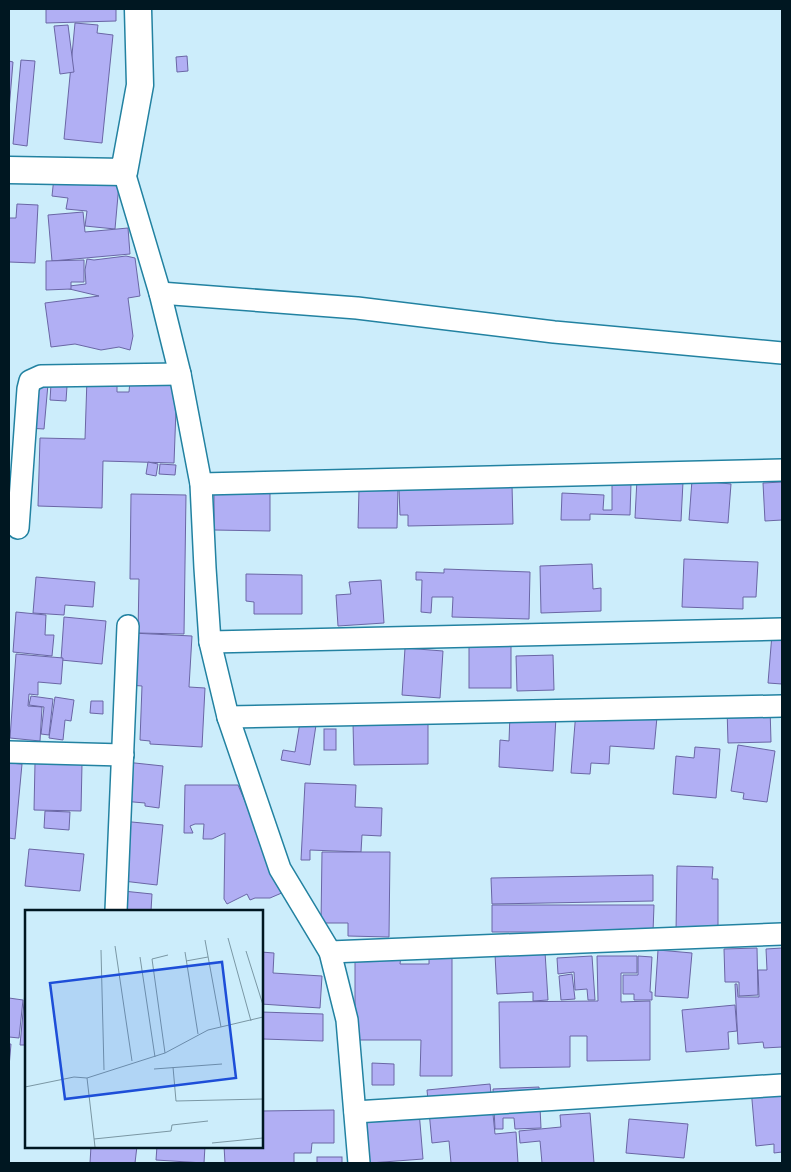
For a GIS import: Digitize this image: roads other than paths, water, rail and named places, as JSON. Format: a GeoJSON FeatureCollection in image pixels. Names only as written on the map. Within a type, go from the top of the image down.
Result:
{"type":"FeatureCollection","features":[{"type":"Feature","properties":{"kind":"main road"},"geometry":{"type":"LineString","coordinates":[[9,170],[124,172],[140,85],[138,9]]}},
{"type":"Feature","properties":{"kind":"street"},"geometry":{"type":"LineString","coordinates":[[124,172],[160,293],[180,374],[201,484],[210,642],[228,717],[280,869],[330,952],[347,1020],[359,1163]]}},
{"type":"Feature","properties":{"kind":"street"},"geometry":{"type":"LineString","coordinates":[[160,293],[356,308],[554,332],[782,353]]}},
{"type":"Feature","properties":{"kind":"street"},"geometry":{"type":"LineString","coordinates":[[18,528],[30,381],[42,376],[180,374]]}},
{"type":"Feature","properties":{"kind":"street"},"geometry":{"type":"LineString","coordinates":[[201,484],[782,470]]}},
{"type":"Feature","properties":{"kind":"street"},"geometry":{"type":"LineString","coordinates":[[116,910],[128,626]]}},
{"type":"Feature","properties":{"kind":"street"},"geometry":{"type":"LineString","coordinates":[[210,642],[782,629]]}},
{"type":"Feature","properties":{"kind":"street"},"geometry":{"type":"LineString","coordinates":[[228,717],[782,706]]}},
{"type":"Feature","properties":{"kind":"street"},"geometry":{"type":"LineString","coordinates":[[9,752],[123,755]]}},
{"type":"Feature","properties":{"kind":"street"},"geometry":{"type":"LineString","coordinates":[[330,952],[782,934]]}},
{"type":"Feature","properties":{"kind":"street"},"geometry":{"type":"LineString","coordinates":[[355,1112],[782,1085]]}}]}
